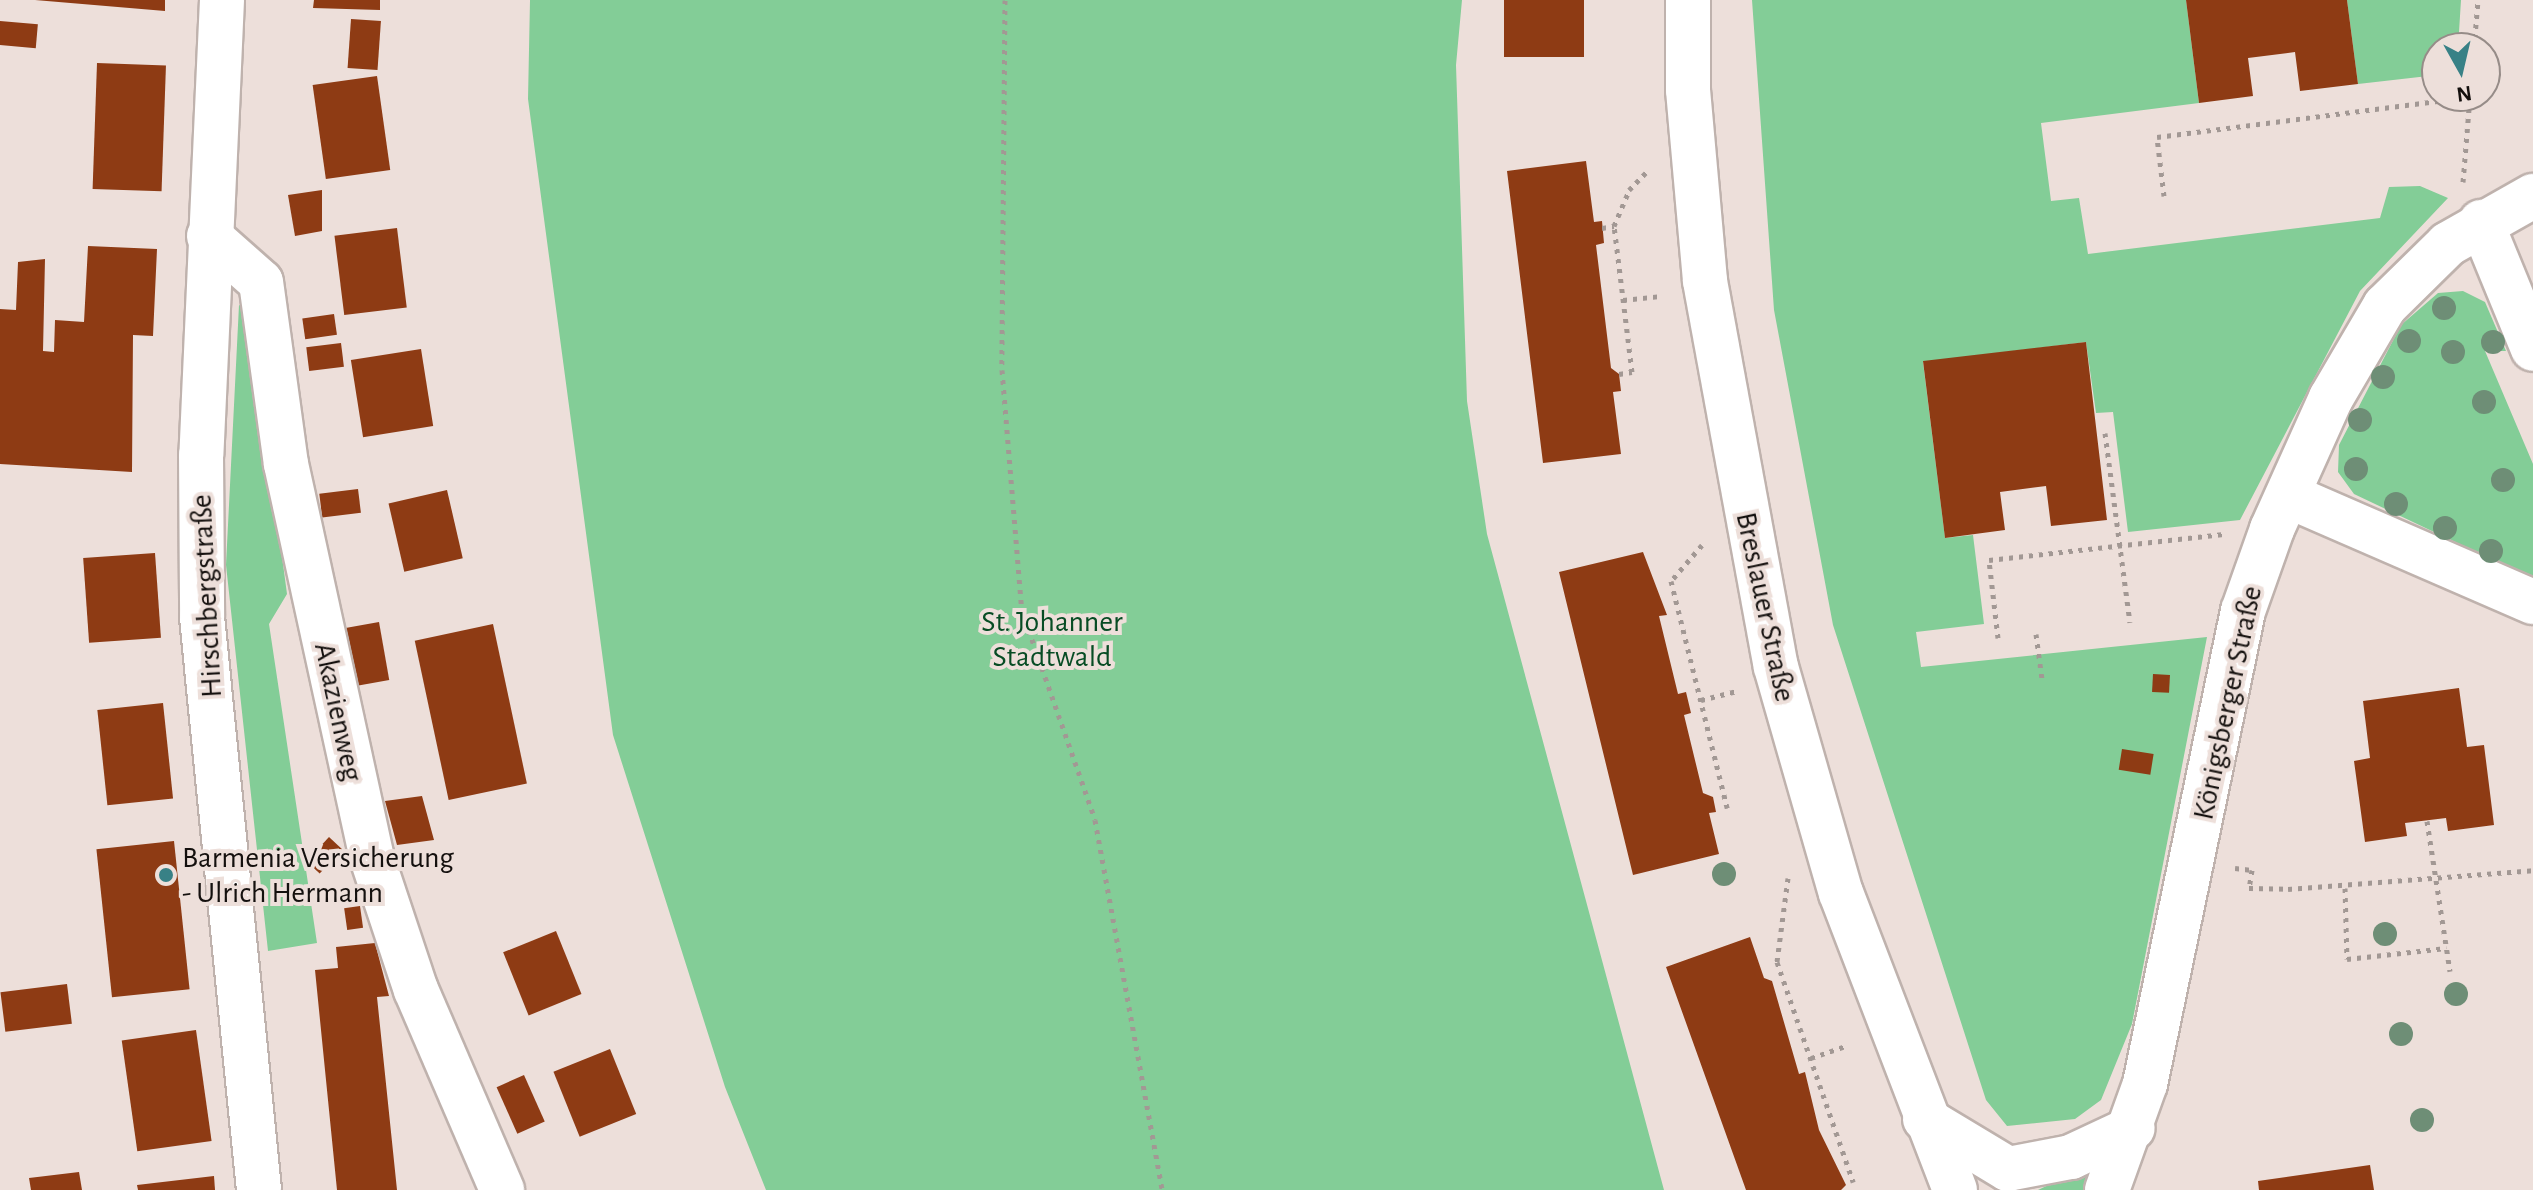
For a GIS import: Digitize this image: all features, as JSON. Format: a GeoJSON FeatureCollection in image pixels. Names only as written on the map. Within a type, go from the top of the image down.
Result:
{"type":"FeatureCollection","features":[{"type":"Feature","properties":{"kind":"street","name":"Hirschbergstraße"},"geometry":{"type":"LineString","coordinates":[[222,0],[209,236],[202,617],[259,1190]]}},
{"type":"Feature","properties":{"kind":"street","name":"Breslauer Straße"},"geometry":{"type":"LineString","coordinates":[[1688,0],[1688,90],[1705,281],[1755,570],[1841,893],[1925,1119],[1955,1190]]}},
{"type":"Feature","properties":{"kind":"street","name":"Königsberger Straße"},"geometry":{"type":"LineString","coordinates":[[2107,1190],[2133,1128],[2243,611],[2281,513],[2331,398],[2385,306],[2481,222],[2533,196]]}},
{"type":"Feature","properties":{"kind":"street"},"geometry":{"type":"LineString","coordinates":[[2481,222],[2533,349]]}},
{"type":"Feature","properties":{"kind":"street","name":"Akazienweg"},"geometry":{"type":"LineString","coordinates":[[209,236],[261,282],[286,464],[371,855],[416,990],[502,1190]]}},
{"type":"Feature","properties":{"kind":"street"},"geometry":{"type":"LineString","coordinates":[[2281,513],[2533,602]]}},
{"type":"Feature","properties":{"kind":"street"},"geometry":{"type":"LineString","coordinates":[[1925,1119],[2008,1169],[2071,1157],[2133,1128]]}},
{"type":"Feature","properties":{"kind":"path"},"geometry":{"type":"LineString","coordinates":[[1005,0],[1002,370],[1022,611],[1095,820],[1162,1190]]}},
{"type":"Feature","properties":{"kind":"path"},"geometry":{"type":"LineString","coordinates":[[2475,32],[2478,0]]}},
{"type":"Feature","properties":{"kind":"path"},"geometry":{"type":"LineString","coordinates":[[2164,196],[2157,137],[2421,102]]}},
{"type":"Feature","properties":{"kind":"path"},"geometry":{"type":"LineString","coordinates":[[2463,182],[2469,112]]}},
{"type":"Feature","properties":{"kind":"path"},"geometry":{"type":"LineString","coordinates":[[1619,374],[1632,372],[1614,226],[1624,199],[1649,169]]}},
{"type":"Feature","properties":{"kind":"path"},"geometry":{"type":"LineString","coordinates":[[1602,228],[1614,226]]}},
{"type":"Feature","properties":{"kind":"path"},"geometry":{"type":"LineString","coordinates":[[1623,300],[1660,296]]}},
{"type":"Feature","properties":{"kind":"path"},"geometry":{"type":"LineString","coordinates":[[2105,433],[2130,622]]}},
{"type":"Feature","properties":{"kind":"path"},"geometry":{"type":"LineString","coordinates":[[1998,638],[1989,560],[2119,544],[2281,513]]}},
{"type":"Feature","properties":{"kind":"path"},"geometry":{"type":"LineString","coordinates":[[1702,545],[1671,581],[1727,808]]}},
{"type":"Feature","properties":{"kind":"path"},"geometry":{"type":"LineString","coordinates":[[2036,634],[2042,679]]}},
{"type":"Feature","properties":{"kind":"path"},"geometry":{"type":"LineString","coordinates":[[1701,700],[1737,691]]}},
{"type":"Feature","properties":{"kind":"path"},"geometry":{"type":"LineString","coordinates":[[2427,821],[2450,971]]}},
{"type":"Feature","properties":{"kind":"path"},"geometry":{"type":"LineString","coordinates":[[2219,866],[2252,870],[2249,888],[2345,888],[2533,870]]}},
{"type":"Feature","properties":{"kind":"path"},"geometry":{"type":"LineString","coordinates":[[1789,873],[1777,962],[1853,1182]]}},
{"type":"Feature","properties":{"kind":"path"},"geometry":{"type":"LineString","coordinates":[[2345,888],[2347,959],[2446,948]]}},
{"type":"Feature","properties":{"kind":"path"},"geometry":{"type":"LineString","coordinates":[[1811,1058],[1846,1046]]}},
{"type":"Feature","properties":{"kind":"green space","name":"St. Johanner Stadtwald"},"geometry":{"type":"Polygon","coordinates":[[[530,0],[1462,0],[1456,65],[1467,401],[1487,534],[1664,1190],[766,1190],[725,1087],[613,735],[528,99],[530,0]]]}},
{"type":"Feature","properties":{"kind":"green space"},"geometry":{"type":"Polygon","coordinates":[[[1752,0],[2186,0],[2199,103],[2041,123],[2051,201],[2079,198],[2088,254],[2380,218],[2389,187],[2420,186],[2448,198],[2360,291],[2240,520],[2128,532],[2113,412],[2096,413],[2086,342],[1923,362],[1945,538],[1973,535],[1984,624],[1916,632],[1921,667],[2207,637],[2132,1024],[2101,1100],[2075,1119],[2007,1126],[1986,1100],[1833,625],[1774,310],[1752,0]]]}},
{"type":"Feature","properties":{"kind":"green space"},"geometry":{"type":"Polygon","coordinates":[[[2347,0],[2461,0],[2459,32],[2421,32],[2421,77],[2358,84],[2347,0]]]}},
{"type":"Feature","properties":{"kind":"green space"},"geometry":{"type":"Polygon","coordinates":[[[2463,291],[2485,302],[2506,351],[2485,351],[2533,464],[2533,579],[2354,494],[2338,472],[2339,445],[2401,325],[2438,293],[2463,291]]]}},
{"type":"Feature","properties":{"kind":"green space"},"geometry":{"type":"Polygon","coordinates":[[[239,305],[249,309],[287,594],[269,624],[317,943],[268,951],[226,565],[239,305]]]}},
{"type":"Feature","properties":{"kind":"green space"},"geometry":{"type":"Polygon","coordinates":[[[2089,1175],[2087,1190],[2038,1190],[2059,1180],[2089,1175]]]}},
{"type":"Feature","properties":{"kind":"building"},"geometry":{"type":"Polygon","coordinates":[[[35,0],[165,0],[165,11],[35,0]]]}},
{"type":"Feature","properties":{"kind":"building"},"geometry":{"type":"Polygon","coordinates":[[[314,0],[380,0],[380,10],[313,8],[314,0]]]}},
{"type":"Feature","properties":{"kind":"building"},"geometry":{"type":"Polygon","coordinates":[[[1504,0],[1584,0],[1584,57],[1504,57],[1504,0]]]}},
{"type":"Feature","properties":{"kind":"building"},"geometry":{"type":"Polygon","coordinates":[[[2186,0],[2347,0],[2358,84],[2300,91],[2295,52],[2248,58],[2253,96],[2199,103],[2186,0]]]}},
{"type":"Feature","properties":{"kind":"building"},"geometry":{"type":"Polygon","coordinates":[[[351,19],[381,21],[378,70],[348,68],[351,19]]]}},
{"type":"Feature","properties":{"kind":"building"},"geometry":{"type":"Polygon","coordinates":[[[0,21],[38,24],[36,48],[0,45],[0,21]]]}},
{"type":"Feature","properties":{"kind":"building"},"geometry":{"type":"Polygon","coordinates":[[[97,63],[166,65],[162,191],[93,189],[97,63]]]}},
{"type":"Feature","properties":{"kind":"building"},"geometry":{"type":"Polygon","coordinates":[[[377,76],[390,170],[326,179],[313,85],[377,76]]]}},
{"type":"Feature","properties":{"kind":"building"},"geometry":{"type":"Polygon","coordinates":[[[1586,161],[1594,222],[1602,221],[1604,243],[1596,245],[1611,368],[1619,374],[1621,391],[1613,392],[1621,454],[1543,463],[1507,171],[1586,161]]]}},
{"type":"Feature","properties":{"kind":"building"},"geometry":{"type":"Polygon","coordinates":[[[322,190],[322,231],[295,236],[288,195],[322,190]]]}},
{"type":"Feature","properties":{"kind":"building"},"geometry":{"type":"Polygon","coordinates":[[[397,228],[407,307],[344,315],[334,236],[397,228]]]}},
{"type":"Feature","properties":{"kind":"building"},"geometry":{"type":"Polygon","coordinates":[[[88,246],[157,249],[153,336],[133,335],[132,472],[0,464],[0,309],[16,310],[18,262],[45,259],[43,351],[54,352],[55,320],[84,322],[88,246]]]}},
{"type":"Feature","properties":{"kind":"building"},"geometry":{"type":"Polygon","coordinates":[[[334,314],[337,335],[305,339],[302,318],[334,314]]]}},
{"type":"Feature","properties":{"kind":"building"},"geometry":{"type":"Polygon","coordinates":[[[2086,342],[2107,520],[2051,526],[2046,486],[2000,492],[2005,530],[1945,538],[1923,361],[2086,342]]]}},
{"type":"Feature","properties":{"kind":"building"},"geometry":{"type":"Polygon","coordinates":[[[341,343],[344,367],[309,371],[306,347],[341,343]]]}},
{"type":"Feature","properties":{"kind":"building"},"geometry":{"type":"Polygon","coordinates":[[[421,349],[433,426],[363,437],[351,360],[421,349]]]}},
{"type":"Feature","properties":{"kind":"building"},"geometry":{"type":"Polygon","coordinates":[[[358,489],[361,513],[322,518],[319,494],[358,489]]]}},
{"type":"Feature","properties":{"kind":"building"},"geometry":{"type":"Polygon","coordinates":[[[447,490],[463,558],[404,572],[389,503],[447,490]]]}},
{"type":"Feature","properties":{"kind":"building"},"geometry":{"type":"Polygon","coordinates":[[[1643,552],[1667,615],[1659,616],[1678,694],[1686,692],[1691,713],[1684,715],[1703,793],[1713,797],[1716,812],[1709,813],[1719,854],[1633,875],[1559,572],[1643,552]]]}},
{"type":"Feature","properties":{"kind":"building"},"geometry":{"type":"Polygon","coordinates":[[[155,553],[161,638],[89,643],[83,558],[155,553]]]}},
{"type":"Feature","properties":{"kind":"building"},"geometry":{"type":"Polygon","coordinates":[[[379,622],[389,680],[356,686],[346,628],[379,622]]]}},
{"type":"Feature","properties":{"kind":"building"},"geometry":{"type":"Polygon","coordinates":[[[493,624],[527,783],[449,800],[415,641],[493,624]]]}},
{"type":"Feature","properties":{"kind":"building"},"geometry":{"type":"Polygon","coordinates":[[[2153,674],[2170,675],[2169,693],[2152,692],[2153,674]]]}},
{"type":"Feature","properties":{"kind":"building"},"geometry":{"type":"Polygon","coordinates":[[[2459,688],[2467,747],[2484,745],[2494,825],[2448,831],[2446,818],[2405,823],[2407,836],[2365,842],[2354,761],[2370,758],[2363,701],[2459,688]]]}},
{"type":"Feature","properties":{"kind":"building"},"geometry":{"type":"Polygon","coordinates":[[[163,703],[173,798],[107,805],[97,710],[163,703]]]}},
{"type":"Feature","properties":{"kind":"building"},"geometry":{"type":"Polygon","coordinates":[[[2122,749],[2154,754],[2150,775],[2119,770],[2122,749]]]}},
{"type":"Feature","properties":{"kind":"building"},"geometry":{"type":"Polygon","coordinates":[[[422,796],[434,840],[397,845],[385,801],[422,796]]]}},
{"type":"Feature","properties":{"kind":"building"},"geometry":{"type":"Polygon","coordinates":[[[329,837],[342,849],[320,873],[306,861],[329,837]]]}},
{"type":"Feature","properties":{"kind":"building"},"geometry":{"type":"Polygon","coordinates":[[[174,841],[190,989],[112,997],[96,849],[174,841]]]}},
{"type":"Feature","properties":{"kind":"building"},"geometry":{"type":"Polygon","coordinates":[[[360,906],[363,928],[347,930],[344,908],[360,906]]]}},
{"type":"Feature","properties":{"kind":"building"},"geometry":{"type":"Polygon","coordinates":[[[556,931],[581,994],[529,1015],[503,952],[556,931]]]}},
{"type":"Feature","properties":{"kind":"building"},"geometry":{"type":"Polygon","coordinates":[[[1750,937],[1764,978],[1772,981],[1799,1074],[1805,1072],[1819,1130],[1846,1185],[1841,1190],[1746,1190],[1666,967],[1750,937]]]}},
{"type":"Feature","properties":{"kind":"building"},"geometry":{"type":"Polygon","coordinates":[[[375,943],[389,996],[377,997],[397,1190],[337,1190],[315,970],[338,968],[336,947],[375,943]]]}},
{"type":"Feature","properties":{"kind":"building"},"geometry":{"type":"Polygon","coordinates":[[[67,984],[72,1024],[5,1032],[0,992],[67,984]]]}},
{"type":"Feature","properties":{"kind":"building"},"geometry":{"type":"Polygon","coordinates":[[[196,1030],[212,1141],[137,1151],[122,1040],[196,1030]]]}},
{"type":"Feature","properties":{"kind":"building"},"geometry":{"type":"Polygon","coordinates":[[[610,1049],[636,1114],[580,1137],[553,1072],[610,1049]]]}},
{"type":"Feature","properties":{"kind":"building"},"geometry":{"type":"Polygon","coordinates":[[[524,1075],[545,1122],[517,1134],[497,1087],[524,1075]]]}},
{"type":"Feature","properties":{"kind":"building"},"geometry":{"type":"Polygon","coordinates":[[[2370,1165],[2374,1190],[2259,1190],[2258,1181],[2370,1165]]]}},
{"type":"Feature","properties":{"kind":"building"},"geometry":{"type":"Polygon","coordinates":[[[79,1172],[82,1190],[31,1190],[29,1178],[79,1172]]]}},
{"type":"Feature","properties":{"kind":"building"},"geometry":{"type":"Polygon","coordinates":[[[214,1176],[215,1190],[138,1190],[137,1185],[214,1176]]]}},
{"type":"Feature","properties":{"kind":"place","name":"Barmenia Versicherung - Ulrich Hermann"},"geometry":{"type":"Point","coordinates":[166,875]}}]}
